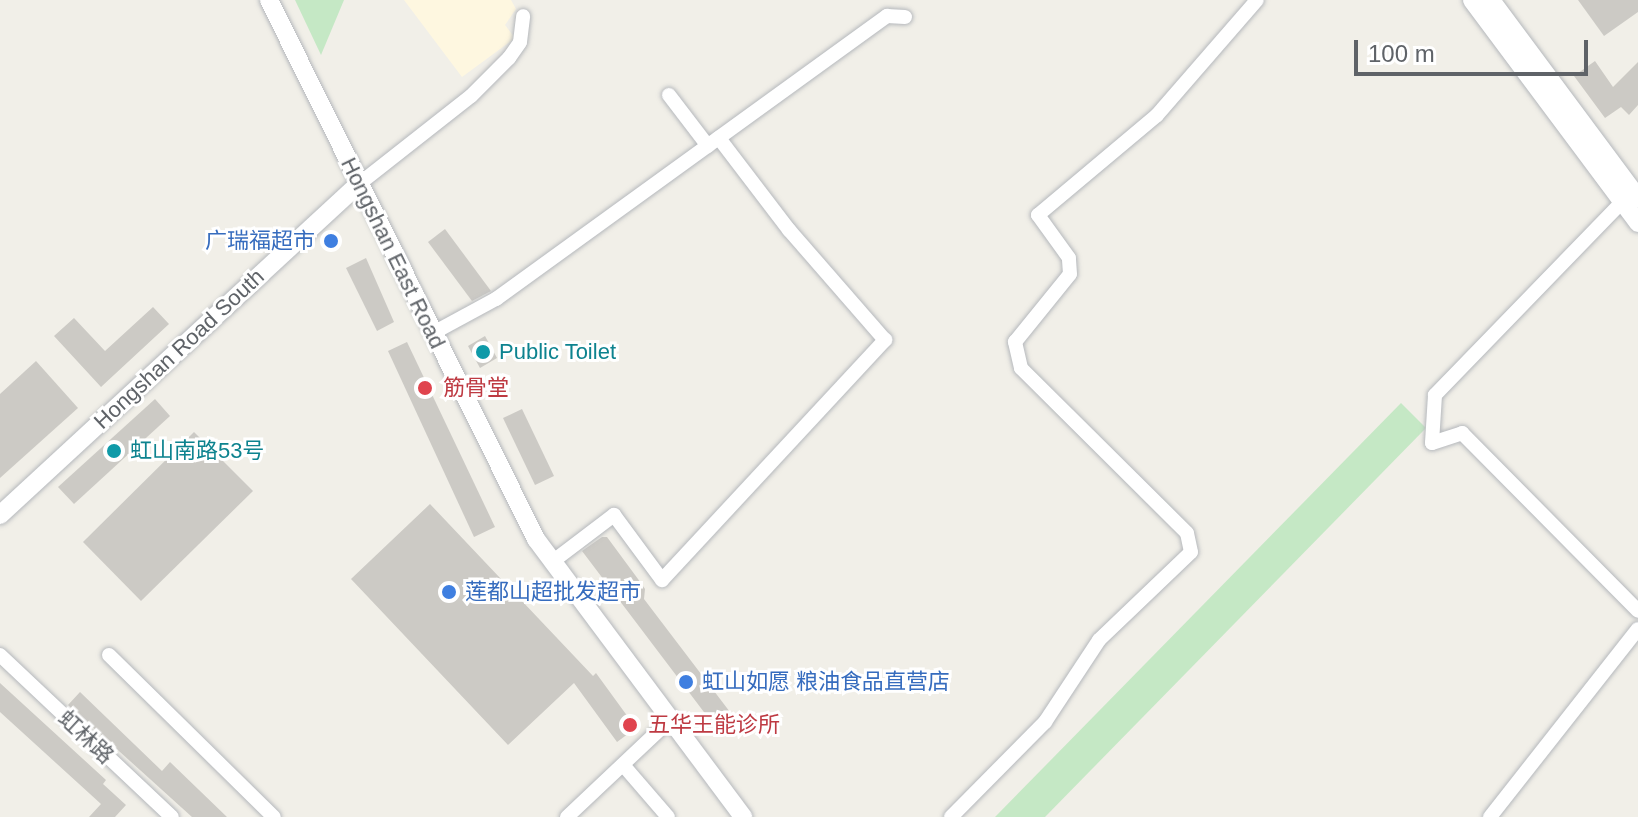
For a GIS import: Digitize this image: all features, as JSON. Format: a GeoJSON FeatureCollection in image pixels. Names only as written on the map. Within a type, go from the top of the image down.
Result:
{"type":"FeatureCollection","features":[{"type":"Feature","properties":{"kind":"street","name":"Hongshan East Road"},"geometry":{"type":"LineString","coordinates":[[269,0],[522,515],[552,562],[743,817]]}},
{"type":"Feature","properties":{"kind":"street"},"geometry":{"type":"LineString","coordinates":[[1472,0],[1630,200]]}},
{"type":"Feature","properties":{"kind":"street"},"geometry":{"type":"LineString","coordinates":[[1491,0],[1630,200],[1638,223]]}},
{"type":"Feature","properties":{"kind":"street"},"geometry":{"type":"LineString","coordinates":[[951,817],[1045,722],[1099,640],[1191,552],[1187,533],[1021,368],[1015,342],[1070,274],[1069,258],[1038,215],[1157,115],[1248,3]]}},
{"type":"Feature","properties":{"kind":"street"},"geometry":{"type":"LineString","coordinates":[[359,184],[471,96],[509,58],[520,42],[523,16]]}},
{"type":"Feature","properties":{"kind":"street"},"geometry":{"type":"LineString","coordinates":[[433,333],[496,299],[887,16],[905,17]]}},
{"type":"Feature","properties":{"kind":"street"},"geometry":{"type":"LineString","coordinates":[[552,562],[614,515],[662,580],[885,340],[669,95]]}},
{"type":"Feature","properties":{"kind":"street","name":"Hongshan Road South"},"geometry":{"type":"LineString","coordinates":[[0,515],[359,184]]}},
{"type":"Feature","properties":{"kind":"street"},"geometry":{"type":"LineString","coordinates":[[1630,200],[1435,395],[1432,443],[1462,433],[1638,611]]}},
{"type":"Feature","properties":{"kind":"street"},"geometry":{"type":"LineString","coordinates":[[1490,817],[1638,629]]}},
{"type":"Feature","properties":{"kind":"street","name":"虹林路"},"geometry":{"type":"LineString","coordinates":[[0,655],[172,817]]}},
{"type":"Feature","properties":{"kind":"street"},"geometry":{"type":"LineString","coordinates":[[109,655],[274,817]]}},
{"type":"Feature","properties":{"kind":"street"},"geometry":{"type":"LineString","coordinates":[[567,817],[671,719]]}},
{"type":"Feature","properties":{"kind":"street"},"geometry":{"type":"LineString","coordinates":[[624,766],[668,817]]}},
{"type":"Feature","properties":{"kind":"shaded area"},"geometry":{"type":"Polygon","coordinates":[[[404,0],[511,0],[516,9],[505,25],[515,38],[462,77],[404,0]]]}},
{"type":"Feature","properties":{"kind":"green space"},"geometry":{"type":"Polygon","coordinates":[[[295,0],[344,0],[321,55],[295,0]]]}},
{"type":"Feature","properties":{"kind":"green space"},"geometry":{"type":"Polygon","coordinates":[[[1401,403],[1426,428],[1045,817],[995,817],[1401,403]]]}},
{"type":"Feature","properties":{"kind":"building"},"geometry":{"type":"Polygon","coordinates":[[[1578,0],[1638,0],[1638,12],[1604,36],[1578,0]]]}},
{"type":"Feature","properties":{"kind":"building"},"geometry":{"type":"Polygon","coordinates":[[[1595,61],[1613,87],[1638,62],[1638,105],[1629,115],[1621,107],[1605,118],[1574,76],[1595,61]]]}},
{"type":"Feature","properties":{"kind":"building"},"geometry":{"type":"Polygon","coordinates":[[[445,229],[491,291],[472,301],[428,242],[445,229]]]}},
{"type":"Feature","properties":{"kind":"building"},"geometry":{"type":"Polygon","coordinates":[[[366,258],[394,322],[377,331],[346,268],[366,258]]]}},
{"type":"Feature","properties":{"kind":"building"},"geometry":{"type":"Polygon","coordinates":[[[153,307],[169,324],[101,387],[54,336],[74,318],[105,351],[153,307]]]}},
{"type":"Feature","properties":{"kind":"building","name":"Public Toilet"},"geometry":{"type":"Polygon","coordinates":[[[485,336],[497,358],[480,368],[468,346],[485,336]]]}},
{"type":"Feature","properties":{"kind":"building"},"geometry":{"type":"Polygon","coordinates":[[[407,342],[495,527],[474,537],[388,351],[407,342]]]}},
{"type":"Feature","properties":{"kind":"building"},"geometry":{"type":"Polygon","coordinates":[[[36,361],[78,408],[0,478],[0,394],[36,361]]]}},
{"type":"Feature","properties":{"kind":"building","name":"虹山南路53号"},"geometry":{"type":"Polygon","coordinates":[[[155,399],[170,416],[74,504],[58,487],[155,399]]]}},
{"type":"Feature","properties":{"kind":"building"},"geometry":{"type":"Polygon","coordinates":[[[522,409],[554,476],[535,485],[503,418],[522,409]]]}},
{"type":"Feature","properties":{"kind":"building"},"geometry":{"type":"Polygon","coordinates":[[[194,432],[253,491],[141,601],[83,542],[194,432]]]}},
{"type":"Feature","properties":{"kind":"building"},"geometry":{"type":"Polygon","coordinates":[[[430,504],[593,676],[596,673],[636,728],[617,742],[574,683],[508,745],[351,579],[430,504]]]}},
{"type":"Feature","properties":{"kind":"building"},"geometry":{"type":"Polygon","coordinates":[[[602,537],[607,537],[638,579],[645,589],[644,599],[733,716],[716,728],[582,551],[602,537]]]}},
{"type":"Feature","properties":{"kind":"building"},"geometry":{"type":"Polygon","coordinates":[[[0,683],[106,780],[103,784],[126,805],[115,817],[89,817],[101,804],[0,712],[0,683]]]}},
{"type":"Feature","properties":{"kind":"building"},"geometry":{"type":"Polygon","coordinates":[[[80,692],[162,771],[170,762],[227,817],[192,817],[68,705],[80,692]]]}},
{"type":"Feature","properties":{"kind":"place","name":"广瑞福超市"},"geometry":{"type":"Point","coordinates":[331,241]}},
{"type":"Feature","properties":{"kind":"place","name":"Public Toilet"},"geometry":{"type":"Point","coordinates":[483,352]}},
{"type":"Feature","properties":{"kind":"place","name":"筋骨堂"},"geometry":{"type":"Point","coordinates":[425,388]}},
{"type":"Feature","properties":{"kind":"place","name":"虹山南路53号"},"geometry":{"type":"Point","coordinates":[114,451]}},
{"type":"Feature","properties":{"kind":"place","name":"莲都山超批发超市"},"geometry":{"type":"Point","coordinates":[449,592]}},
{"type":"Feature","properties":{"kind":"place","name":"虹山如愿 粮油食品直营店"},"geometry":{"type":"Point","coordinates":[686,682]}},
{"type":"Feature","properties":{"kind":"place","name":"五华王能诊所"},"geometry":{"type":"Point","coordinates":[630,725]}}]}
